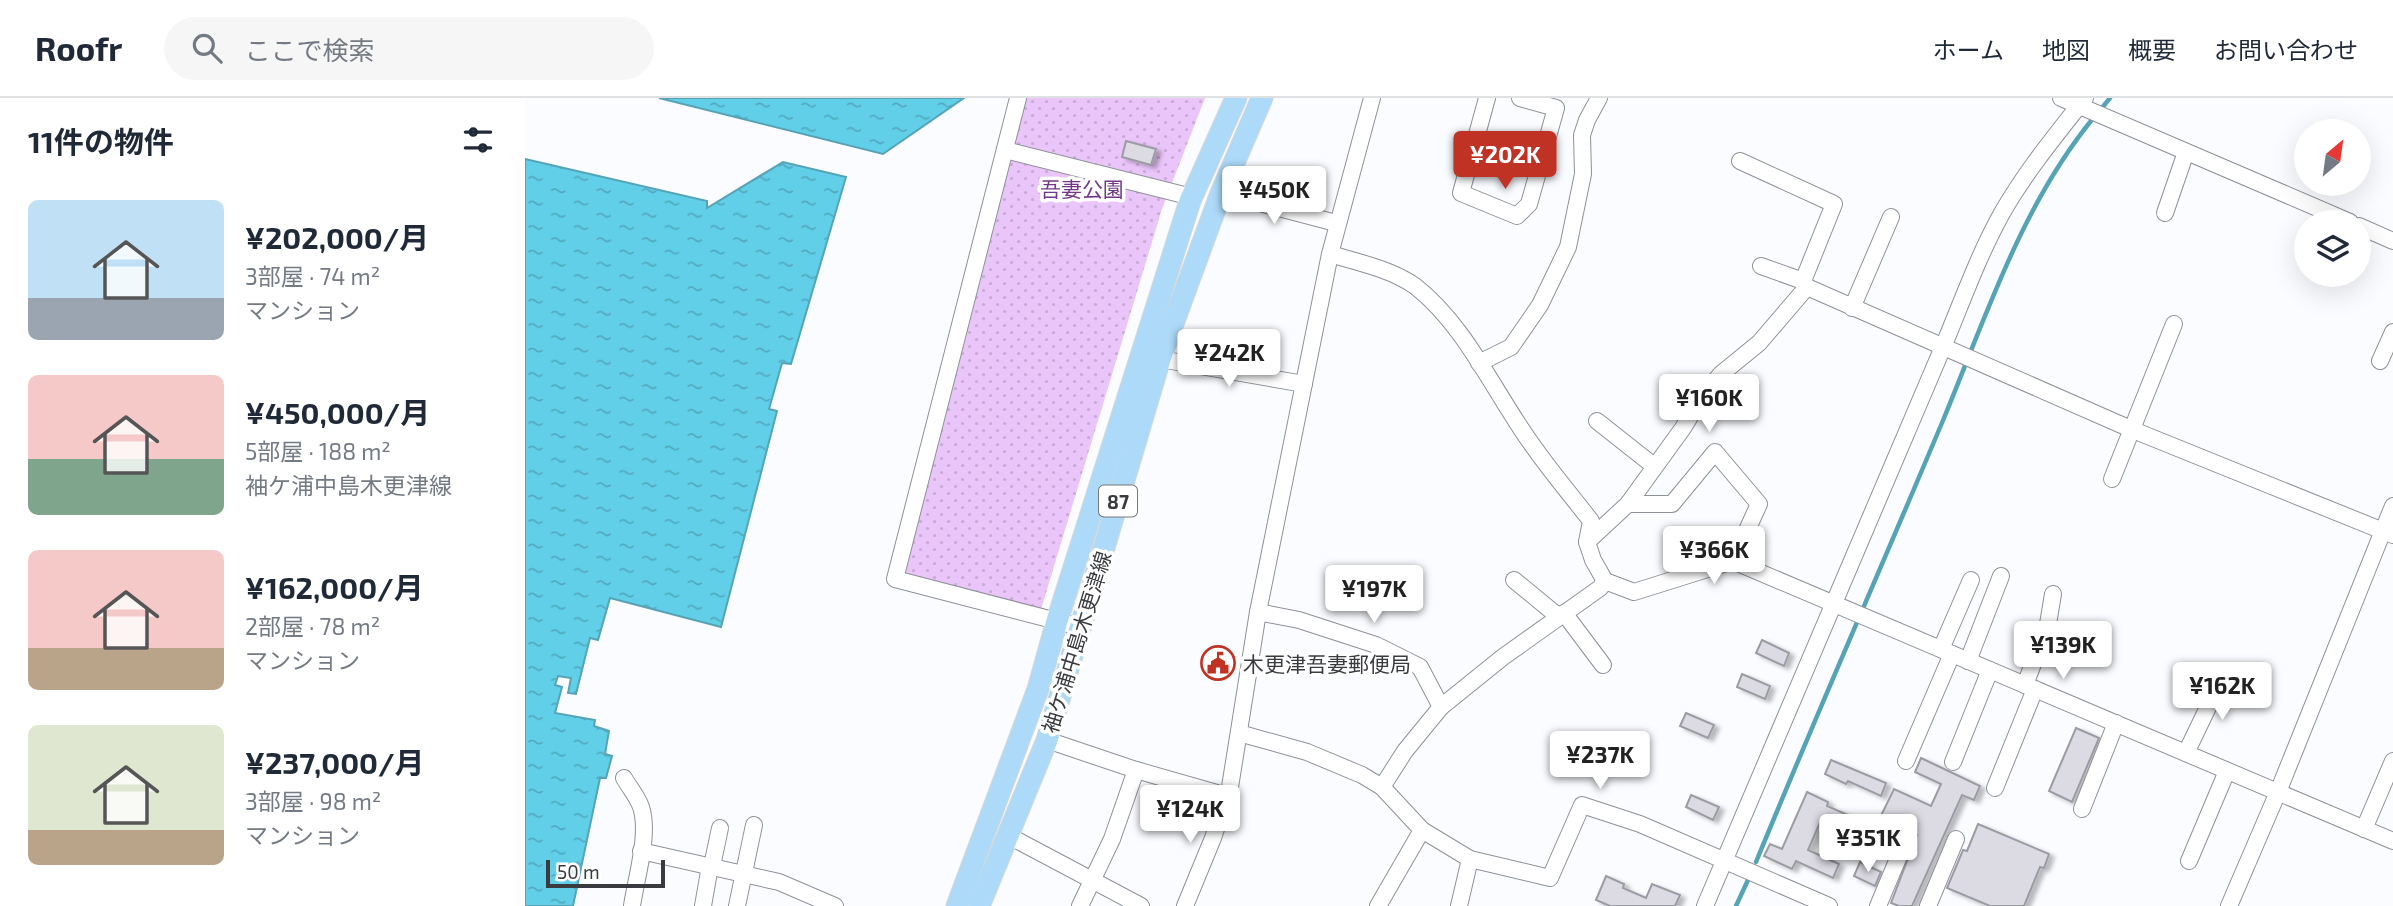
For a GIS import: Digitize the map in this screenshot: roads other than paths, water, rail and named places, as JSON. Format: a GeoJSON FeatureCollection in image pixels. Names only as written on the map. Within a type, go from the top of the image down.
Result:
{"type":"FeatureCollection","features":[{"type":"Feature","properties":{"kind":"main road","name":"袖ケ浦中島木更津線"},"geometry":{"type":"LineString","coordinates":[[957,906],[1038,690],[1057,621],[1192,197],[1236,98]]}},
{"type":"Feature","properties":{"kind":"main road","name":"袖ケ浦中島木更津線"},"geometry":{"type":"LineString","coordinates":[[979,906],[1047,740],[1160,359],[1221,193],[1262,98]]}},
{"type":"Feature","properties":{"kind":"street"},"geometry":{"type":"LineString","coordinates":[[1018,98],[895,579],[1080,627]]}},
{"type":"Feature","properties":{"kind":"street"},"geometry":{"type":"LineString","coordinates":[[1185,906],[1227,796],[1258,612],[1336,223],[1372,98]]}},
{"type":"Feature","properties":{"kind":"street"},"geometry":{"type":"LineString","coordinates":[[1487,98],[1461,193],[1517,216],[1529,204],[1556,108],[1520,98]]}},
{"type":"Feature","properties":{"kind":"street"},"geometry":{"type":"LineString","coordinates":[[1479,363],[1511,347],[1540,305],[1568,247],[1583,174],[1582,135],[1599,98]]}},
{"type":"Feature","properties":{"kind":"street"},"geometry":{"type":"LineString","coordinates":[[2061,98],[2082,102],[2186,152],[2322,210]]}},
{"type":"Feature","properties":{"kind":"street"},"geometry":{"type":"LineString","coordinates":[[1705,906],[1978,260],[2002,213],[2027,173],[2082,102]]}},
{"type":"Feature","properties":{"kind":"street"},"geometry":{"type":"LineString","coordinates":[[1005,150],[1192,197]]}},
{"type":"Feature","properties":{"kind":"street"},"geometry":{"type":"LineString","coordinates":[[2165,213],[2186,152]]}},
{"type":"Feature","properties":{"kind":"street"},"geometry":{"type":"LineString","coordinates":[[1587,542],[1628,504],[1683,428],[1703,395],[1721,374],[1759,342],[1805,284],[1834,204],[1740,161]]}},
{"type":"Feature","properties":{"kind":"street"},"geometry":{"type":"LineString","coordinates":[[1221,193],[1336,223]]}},
{"type":"Feature","properties":{"kind":"street"},"geometry":{"type":"LineString","coordinates":[[1852,308],[1891,217]]}},
{"type":"Feature","properties":{"kind":"street"},"geometry":{"type":"LineString","coordinates":[[2371,231],[2393,241]]}},
{"type":"Feature","properties":{"kind":"street"},"geometry":{"type":"LineString","coordinates":[[1330,254],[1372,266],[1413,284],[1439,308],[1479,363],[1521,430],[1591,521],[1587,542],[1605,581],[1634,592],[1733,561],[2393,841]]}},
{"type":"Feature","properties":{"kind":"street"},"geometry":{"type":"LineString","coordinates":[[1761,266],[2133,430],[2388,532]]}},
{"type":"Feature","properties":{"kind":"street"},"geometry":{"type":"LineString","coordinates":[[2112,479],[2174,324]]}},
{"type":"Feature","properties":{"kind":"street"},"geometry":{"type":"LineString","coordinates":[[2381,361],[2393,332]]}},
{"type":"Feature","properties":{"kind":"street"},"geometry":{"type":"LineString","coordinates":[[1160,359],[1304,384]]}},
{"type":"Feature","properties":{"kind":"street"},"geometry":{"type":"LineString","coordinates":[[1597,421],[1654,466]]}},
{"type":"Feature","properties":{"kind":"street"},"geometry":{"type":"LineString","coordinates":[[1628,504],[1672,503],[1715,452],[1759,504],[1733,561]]}},
{"type":"Feature","properties":{"kind":"street"},"geometry":{"type":"LineString","coordinates":[[2229,906],[2388,532],[2393,506]]}},
{"type":"Feature","properties":{"kind":"street"},"geometry":{"type":"LineString","coordinates":[[1968,661],[2001,576]]}},
{"type":"Feature","properties":{"kind":"street"},"geometry":{"type":"LineString","coordinates":[[1514,580],[1561,615],[1603,665]]}},
{"type":"Feature","properties":{"kind":"street"},"geometry":{"type":"LineString","coordinates":[[1906,761],[1971,580]]}},
{"type":"Feature","properties":{"kind":"street"},"geometry":{"type":"LineString","coordinates":[[1382,788],[1405,751],[1441,707],[1605,581]]}},
{"type":"Feature","properties":{"kind":"street"},"geometry":{"type":"LineString","coordinates":[[1995,788],[2030,687],[2048,624],[2053,594]]}},
{"type":"Feature","properties":{"kind":"street"},"geometry":{"type":"LineString","coordinates":[[1258,612],[1299,620],[1376,645],[1420,667],[1441,707]]}},
{"type":"Feature","properties":{"kind":"street"},"geometry":{"type":"LineString","coordinates":[[1953,762],[1990,670]]}},
{"type":"Feature","properties":{"kind":"street"},"geometry":{"type":"LineString","coordinates":[[2186,753],[2224,674]]}},
{"type":"Feature","properties":{"kind":"street"},"geometry":{"type":"LineString","coordinates":[[2082,809],[2116,723]]}},
{"type":"Feature","properties":{"kind":"street"},"geometry":{"type":"LineString","coordinates":[[1239,733],[1331,761],[1362,775],[1382,788],[1422,830],[1470,859],[1550,878],[1582,805],[1640,824],[1812,903],[1829,906]]}},
{"type":"Feature","properties":{"kind":"street"},"geometry":{"type":"LineString","coordinates":[[1047,740],[1136,770],[1227,796]]}},
{"type":"Feature","properties":{"kind":"street"},"geometry":{"type":"LineString","coordinates":[[2364,829],[2393,761]]}},
{"type":"Feature","properties":{"kind":"street"},"geometry":{"type":"LineString","coordinates":[[1080,906],[1112,839],[1136,770]]}},
{"type":"Feature","properties":{"kind":"street"},"geometry":{"type":"LineString","coordinates":[[2189,862],[2227,771]]}},
{"type":"Feature","properties":{"kind":"street"},"geometry":{"type":"LineString","coordinates":[[624,778],[640,803],[644,817],[644,838],[632,906]]}},
{"type":"Feature","properties":{"kind":"street"},"geometry":{"type":"LineString","coordinates":[[737,906],[754,825]]}},
{"type":"Feature","properties":{"kind":"street"},"geometry":{"type":"LineString","coordinates":[[703,906],[720,828]]}},
{"type":"Feature","properties":{"kind":"street"},"geometry":{"type":"LineString","coordinates":[[1378,906],[1422,830]]}},
{"type":"Feature","properties":{"kind":"street"},"geometry":{"type":"LineString","coordinates":[[1007,835],[1141,906]]}},
{"type":"Feature","properties":{"kind":"street"},"geometry":{"type":"LineString","coordinates":[[1878,906],[1907,837]]}},
{"type":"Feature","properties":{"kind":"street"},"geometry":{"type":"LineString","coordinates":[[1928,906],[1956,839]]}},
{"type":"Feature","properties":{"kind":"street"},"geometry":{"type":"LineString","coordinates":[[641,850],[779,882],[835,906]]}},
{"type":"Feature","properties":{"kind":"street"},"geometry":{"type":"LineString","coordinates":[[1459,906],[1470,859]]}},
{"type":"Feature","properties":{"kind":"street"},"geometry":{"type":"LineString","coordinates":[[795,906],[798,889]]}},
{"type":"Feature","properties":{"kind":"water"},"geometry":{"type":"Polygon","coordinates":[[[659,98],[964,98],[883,154],[659,98]]]}},
{"type":"Feature","properties":{"kind":"water"},"geometry":{"type":"Polygon","coordinates":[[[525,159],[707,201],[707,208],[783,162],[846,177],[791,364],[782,363],[769,409],[777,411],[721,627],[610,598],[598,640],[590,638],[576,694],[568,693],[571,678],[558,676],[555,685],[562,687],[555,713],[595,720],[594,726],[609,731],[605,754],[612,756],[606,778],[600,778],[573,906],[525,906],[525,159]]]}},
{"type":"Feature","properties":{"kind":"waterway"},"geometry":{"type":"LineString","coordinates":[[2101,109],[2110,98]]}},
{"type":"Feature","properties":{"kind":"waterway"},"geometry":{"type":"LineString","coordinates":[[1756,862],[2008,261],[2047,186],[2069,150],[2095,116]]}},
{"type":"Feature","properties":{"kind":"waterway"},"geometry":{"type":"LineString","coordinates":[[1736,906],[1748,880]]}},
{"type":"Feature","properties":{"kind":"place","name":"木更津吾妻郵便局"},"geometry":{"type":"Point","coordinates":[1218,663]}},
{"type":"Feature","properties":{"kind":"park label","name":"吾妻公園"},"geometry":{"type":"Point","coordinates":[1082,188]}}]}
